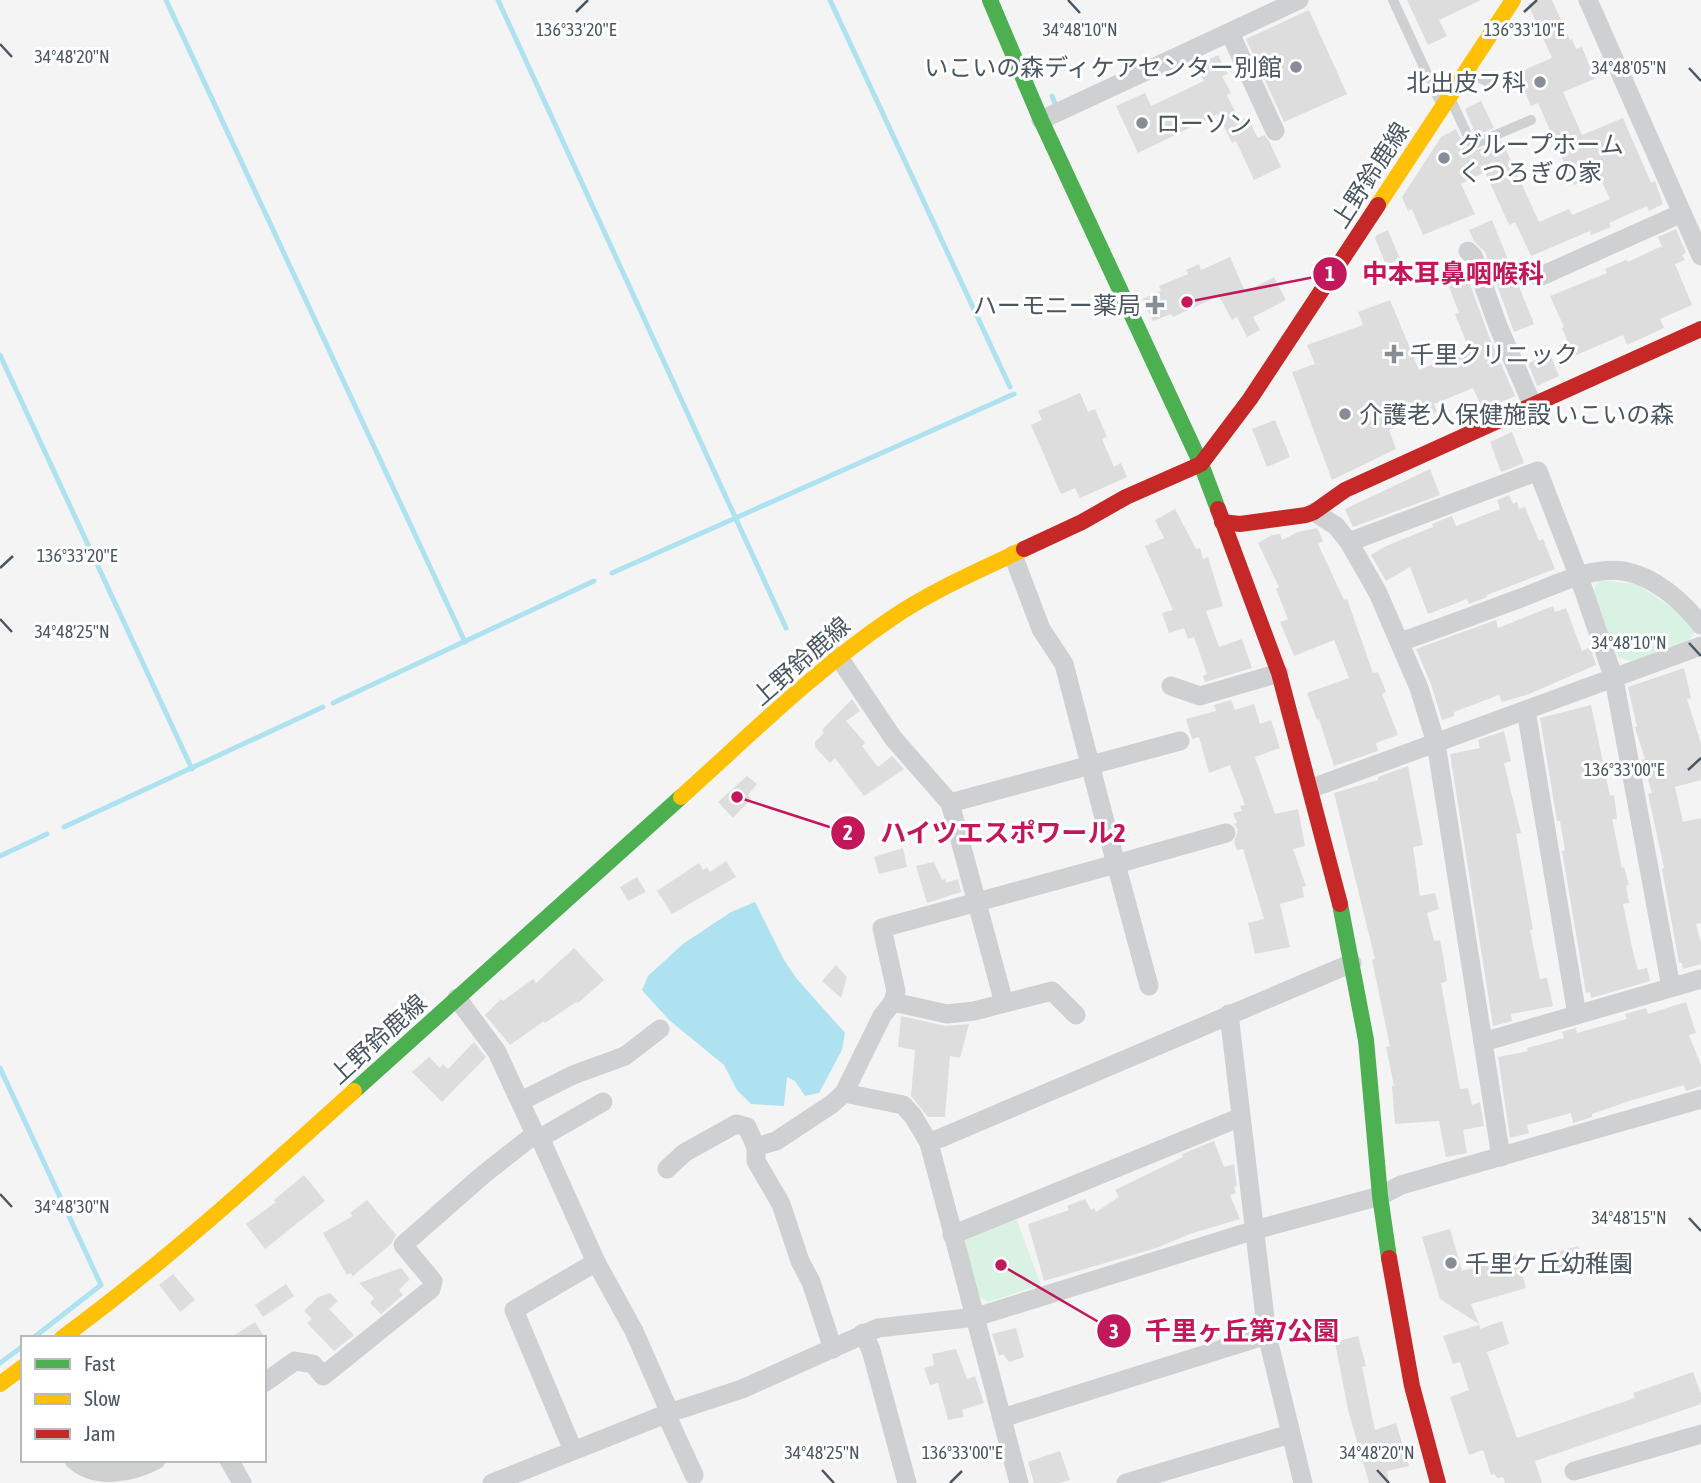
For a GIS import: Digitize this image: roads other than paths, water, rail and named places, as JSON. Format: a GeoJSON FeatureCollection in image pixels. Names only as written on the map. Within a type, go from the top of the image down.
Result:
{"type":"FeatureCollection","features":[{"type":"Feature","properties":{"kind":"street"},"geometry":{"type":"LineString","coordinates":[[990,0],[1051,115],[1201,464],[1279,673],[1335,878],[1352,963],[1366,1040],[1380,1196],[1394,1292],[1412,1386],[1438,1483]]}},
{"type":"Feature","properties":{"kind":"street"},"geometry":{"type":"LineString","coordinates":[[1051,115],[1299,0]]}},
{"type":"Feature","properties":{"kind":"street","name":"上野鈴鹿線"},"geometry":{"type":"LineString","coordinates":[[65,1336],[120,1295],[231,1202],[838,656],[936,591],[1082,522],[1126,497],[1201,464],[1250,399],[1513,0]]}},
{"type":"Feature","properties":{"kind":"street"},"geometry":{"type":"LineString","coordinates":[[1588,0],[1701,256]]}},
{"type":"Feature","properties":{"kind":"street"},"geometry":{"type":"LineString","coordinates":[[1230,33],[1275,131]]}},
{"type":"Feature","properties":{"kind":"street"},"geometry":{"type":"LineString","coordinates":[[1539,277],[1682,213]]}},
{"type":"Feature","properties":{"kind":"street"},"geometry":{"type":"LineString","coordinates":[[1468,251],[1473,256],[1497,326],[1532,404]]}},
{"type":"Feature","properties":{"kind":"street"},"geometry":{"type":"LineString","coordinates":[[1222,522],[1240,524],[1314,512],[1345,490],[1701,329]]}},
{"type":"Feature","properties":{"kind":"street"},"geometry":{"type":"LineString","coordinates":[[1349,542],[1538,471],[1579,577],[1614,679],[1671,987]]}},
{"type":"Feature","properties":{"kind":"street"},"geometry":{"type":"LineString","coordinates":[[1314,512],[1336,526],[1349,542],[1378,593],[1419,688],[1437,743],[1501,1157]]}},
{"type":"Feature","properties":{"kind":"street"},"geometry":{"type":"LineString","coordinates":[[1013,555],[1041,629],[1064,664],[1149,986]]}},
{"type":"Feature","properties":{"kind":"street"},"geometry":{"type":"LineString","coordinates":[[1400,642],[1579,577],[1614,570],[1639,576],[1669,594],[1701,625]]}},
{"type":"Feature","properties":{"kind":"street"},"geometry":{"type":"LineString","coordinates":[[1312,788],[1701,646]]}},
{"type":"Feature","properties":{"kind":"street"},"geometry":{"type":"LineString","coordinates":[[838,656],[882,723],[950,803],[1004,1003]]}},
{"type":"Feature","properties":{"kind":"street"},"geometry":{"type":"LineString","coordinates":[[1171,686],[1200,696],[1279,673]]}},
{"type":"Feature","properties":{"kind":"street"},"geometry":{"type":"LineString","coordinates":[[1526,710],[1577,1015]]}},
{"type":"Feature","properties":{"kind":"street"},"geometry":{"type":"LineString","coordinates":[[950,803],[1180,741]]}},
{"type":"Feature","properties":{"kind":"street"},"geometry":{"type":"LineString","coordinates":[[756,1147],[776,1141],[844,1093],[882,1016],[893,1002],[896,991],[882,928],[1226,833]]}},
{"type":"Feature","properties":{"kind":"street"},"geometry":{"type":"LineString","coordinates":[[929,1143],[1352,963]]}},
{"type":"Feature","properties":{"kind":"street"},"geometry":{"type":"LineString","coordinates":[[1483,1042],[1701,979]]}},
{"type":"Feature","properties":{"kind":"street"},"geometry":{"type":"LineString","coordinates":[[893,1002],[947,1014],[974,1011],[1052,991],[1076,1015]]}},
{"type":"Feature","properties":{"kind":"street"},"geometry":{"type":"LineString","coordinates":[[457,998],[497,1052],[596,1262],[634,1331],[694,1475]]}},
{"type":"Feature","properties":{"kind":"street"},"geometry":{"type":"LineString","coordinates":[[1229,1014],[1267,1335],[1303,1483]]}},
{"type":"Feature","properties":{"kind":"street"},"geometry":{"type":"LineString","coordinates":[[521,1101],[573,1075],[625,1056],[660,1029]]}},
{"type":"Feature","properties":{"kind":"street"},"geometry":{"type":"LineString","coordinates":[[844,1093],[903,1105],[929,1143],[1019,1483]]}},
{"type":"Feature","properties":{"kind":"street"},"geometry":{"type":"LineString","coordinates":[[492,1483],[668,1413],[742,1389],[878,1328],[976,1317],[1255,1230],[1380,1196],[1401,1185],[1701,1098]]}},
{"type":"Feature","properties":{"kind":"street"},"geometry":{"type":"LineString","coordinates":[[266,1382],[295,1361],[313,1364],[323,1376],[430,1289],[433,1281],[402,1245],[484,1174],[538,1136],[603,1102]]}},
{"type":"Feature","properties":{"kind":"street"},"geometry":{"type":"LineString","coordinates":[[952,1235],[1241,1117]]}},
{"type":"Feature","properties":{"kind":"street"},"geometry":{"type":"LineString","coordinates":[[667,1169],[684,1153],[736,1124],[747,1127],[756,1147],[756,1161],[781,1204],[833,1349]]}},
{"type":"Feature","properties":{"kind":"street"},"geometry":{"type":"LineString","coordinates":[[573,1450],[514,1310],[596,1262]]}},
{"type":"Feature","properties":{"kind":"street"},"geometry":{"type":"LineString","coordinates":[[863,1333],[871,1350],[907,1483]]}},
{"type":"Feature","properties":{"kind":"street"},"geometry":{"type":"LineString","coordinates":[[1002,1418],[1267,1335]]}},
{"type":"Feature","properties":{"kind":"street"},"geometry":{"type":"LineString","coordinates":[[0,1384],[21,1368]]}},
{"type":"Feature","properties":{"kind":"street"},"geometry":{"type":"LineString","coordinates":[[1126,1483],[1290,1434]]}},
{"type":"Feature","properties":{"kind":"street"},"geometry":{"type":"LineString","coordinates":[[1574,1471],[1701,1434]]}},
{"type":"Feature","properties":{"kind":"street"},"geometry":{"type":"LineString","coordinates":[[76,1462],[93,1472],[126,1471],[151,1462]]}},
{"type":"Feature","properties":{"kind":"street"},"geometry":{"type":"LineString","coordinates":[[230,1462],[242,1483]]}},
{"type":"Feature","properties":{"kind":"lane"},"geometry":{"type":"LineString","coordinates":[[1393,0],[1446,102],[1472,145],[1531,120]]}},
{"type":"Feature","properties":{"kind":"lane"},"geometry":{"type":"LineString","coordinates":[[1466,70],[1488,82]]}},
{"type":"Feature","properties":{"kind":"water"},"geometry":{"type":"Polygon","coordinates":[[[755,902],[784,960],[797,979],[845,1033],[842,1050],[819,1093],[805,1096],[795,1081],[787,1077],[784,1106],[751,1104],[737,1090],[724,1065],[669,1020],[642,990],[648,976],[683,944],[731,912],[755,902]]]}},
{"type":"Feature","properties":{"kind":"waterway"},"geometry":{"type":"LineString","coordinates":[[166,0],[465,642]]}},
{"type":"Feature","properties":{"kind":"waterway"},"geometry":{"type":"LineString","coordinates":[[498,0],[786,628]]}},
{"type":"Feature","properties":{"kind":"waterway"},"geometry":{"type":"LineString","coordinates":[[830,0],[1010,387]]}},
{"type":"Feature","properties":{"kind":"waterway"},"geometry":{"type":"LineString","coordinates":[[1052,96],[1056,106]]}},
{"type":"Feature","properties":{"kind":"waterway"},"geometry":{"type":"LineString","coordinates":[[0,355],[192,769]]}},
{"type":"Feature","properties":{"kind":"waterway"},"geometry":{"type":"LineString","coordinates":[[612,573],[1014,394]]}},
{"type":"Feature","properties":{"kind":"waterway"},"geometry":{"type":"LineString","coordinates":[[333,703],[594,581]]}},
{"type":"Feature","properties":{"kind":"waterway"},"geometry":{"type":"LineString","coordinates":[[64,827],[323,707]]}},
{"type":"Feature","properties":{"kind":"waterway"},"geometry":{"type":"LineString","coordinates":[[0,856],[47,834]]}},
{"type":"Feature","properties":{"kind":"waterway"},"geometry":{"type":"LineString","coordinates":[[0,1068],[101,1285],[36,1336]]}},
{"type":"Feature","properties":{"kind":"waterway"},"geometry":{"type":"LineString","coordinates":[[0,1363],[21,1347]]}},
{"type":"Feature","properties":{"kind":"place","name":"いこいの森ディケアセンター別館"},"geometry":{"type":"Point","coordinates":[1296,67]}},
{"type":"Feature","properties":{"kind":"place","name":"北出皮フ科"},"geometry":{"type":"Point","coordinates":[1540,82]}},
{"type":"Feature","properties":{"kind":"place","name":"ローソン"},"geometry":{"type":"Point","coordinates":[1142,123]}},
{"type":"Feature","properties":{"kind":"place","name":"グループホーム くつろぎの家"},"geometry":{"type":"Point","coordinates":[1444,158]}},
{"type":"Feature","properties":{"kind":"place","name":"中本耳鼻咽喉科"},"geometry":{"type":"Point","coordinates":[1187,302]}},
{"type":"Feature","properties":{"kind":"place","name":"ハーモニー薬局"},"geometry":{"type":"Point","coordinates":[1155,305]}},
{"type":"Feature","properties":{"kind":"place","name":"千里クリニック"},"geometry":{"type":"Point","coordinates":[1394,354]}},
{"type":"Feature","properties":{"kind":"place","name":"介護老人保健施設 いこいの森"},"geometry":{"type":"Point","coordinates":[1345,414]}},
{"type":"Feature","properties":{"kind":"place","name":"ハイツエスポワール2"},"geometry":{"type":"Point","coordinates":[737,797]}},
{"type":"Feature","properties":{"kind":"place","name":"千里ケ丘幼稚園"},"geometry":{"type":"Point","coordinates":[1451,1263]}},
{"type":"Feature","properties":{"kind":"place","name":"千里ヶ丘第7公園"},"geometry":{"type":"Point","coordinates":[1001,1265]}}]}
